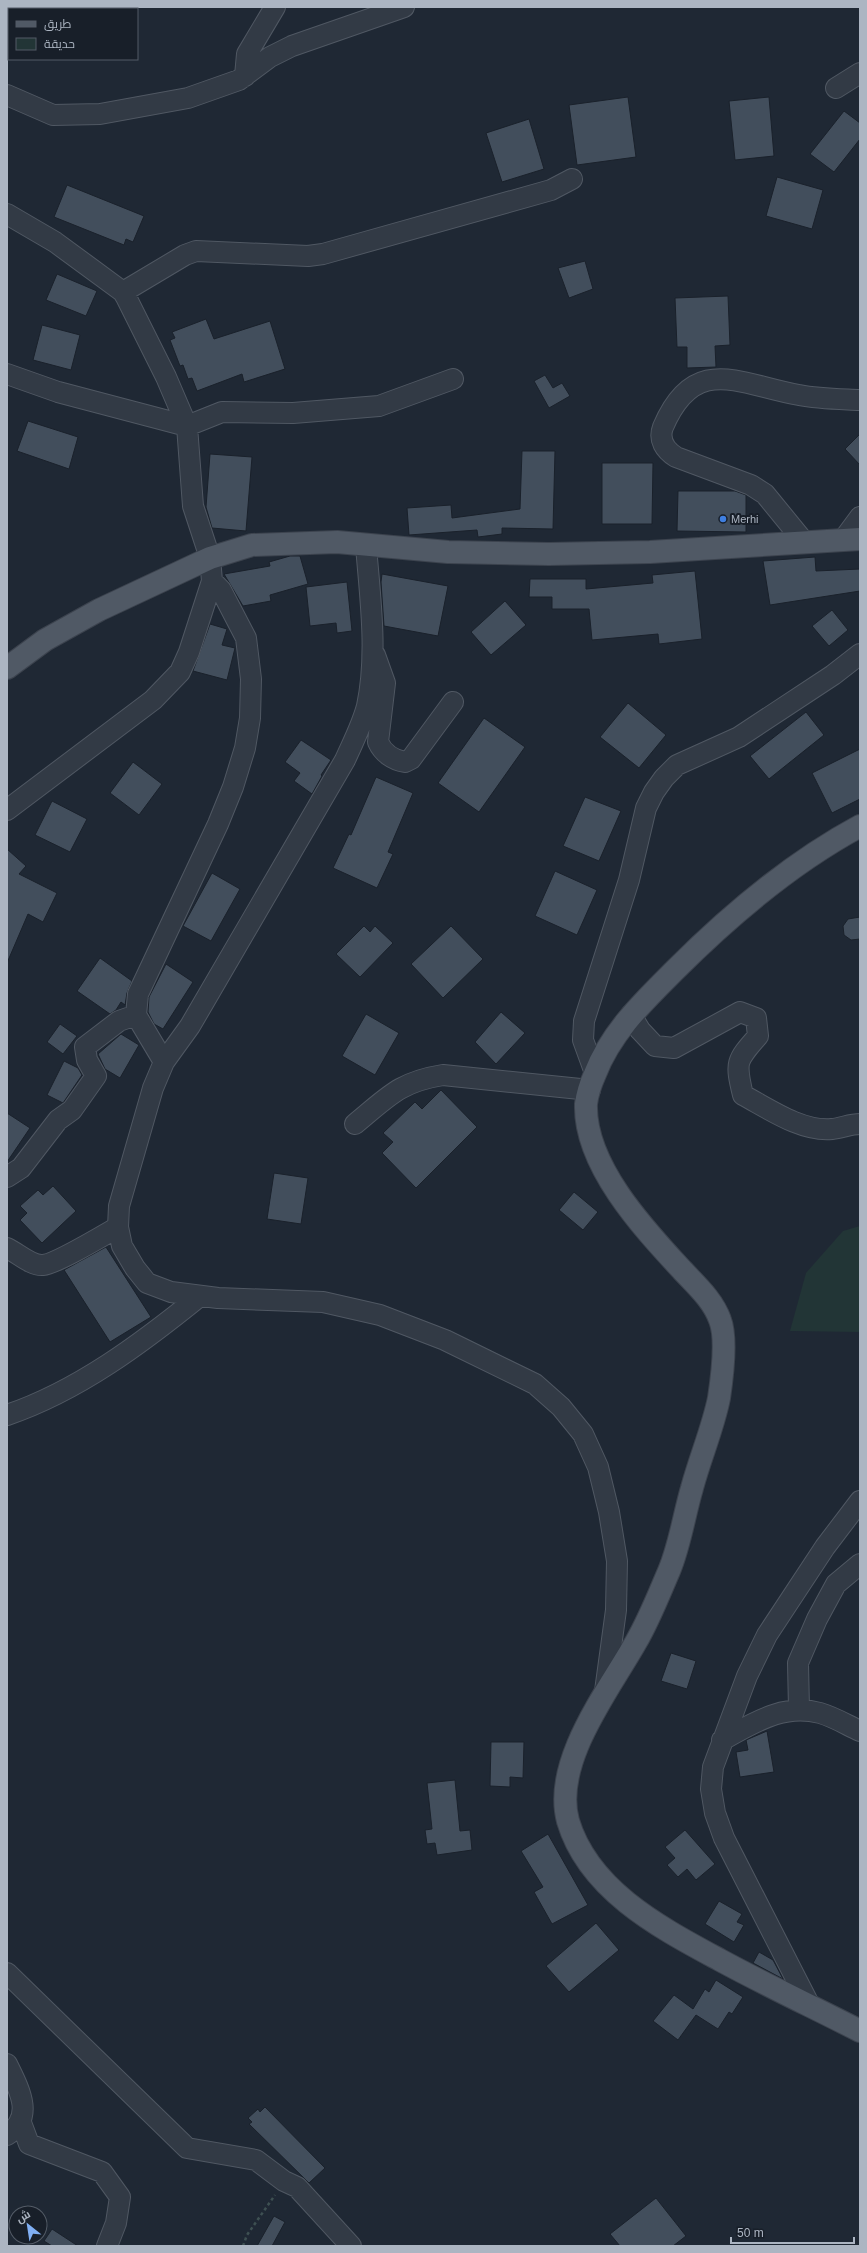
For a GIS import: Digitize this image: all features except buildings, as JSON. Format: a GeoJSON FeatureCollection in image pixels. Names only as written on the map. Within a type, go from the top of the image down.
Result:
{"type":"FeatureCollection","features":[{"type":"Feature","properties":{"kind":"main road"},"geometry":{"type":"LineString","coordinates":[[7,668],[45,640],[99,610],[210,558],[252,545],[337,542],[366,546],[448,552],[549,554],[650,552],[851,539]]}},
{"type":"Feature","properties":{"kind":"main road"},"geometry":{"type":"LineString","coordinates":[[854,833],[802,860],[721,924],[631,1015],[611,1042],[593,1081],[586,1102],[589,1132],[600,1162],[616,1189],[637,1218],[704,1292],[721,1321],[723,1350],[719,1398],[671,1565],[638,1639],[605,1691],[575,1751],[566,1793],[567,1818],[578,1846],[594,1868],[610,1886],[641,1913],[670,1932],[746,1974],[860,2031]]}},
{"type":"Feature","properties":{"kind":"street"},"geometry":{"type":"LineString","coordinates":[[245,76],[247,54],[276,7]]}},
{"type":"Feature","properties":{"kind":"street"},"geometry":{"type":"LineString","coordinates":[[7,95],[53,115],[100,114],[188,98],[239,80],[270,57],[292,46],[404,7]]}},
{"type":"Feature","properties":{"kind":"street"},"geometry":{"type":"LineString","coordinates":[[836,88],[860,73]]}},
{"type":"Feature","properties":{"kind":"street"},"geometry":{"type":"LineString","coordinates":[[123,292],[185,255],[196,251],[308,256],[323,254],[551,190],[572,179]]}},
{"type":"Feature","properties":{"kind":"street"},"geometry":{"type":"LineString","coordinates":[[7,214],[55,242],[123,292],[166,377],[187,426],[193,506],[210,558],[212,580],[189,652],[180,672],[153,700],[7,810]]}},
{"type":"Feature","properties":{"kind":"street"},"geometry":{"type":"LineString","coordinates":[[7,374],[58,392],[187,426],[222,412],[293,413],[380,406],[453,379]]}},
{"type":"Feature","properties":{"kind":"street"},"geometry":{"type":"LineString","coordinates":[[805,542],[765,494],[750,486],[676,457],[667,451],[662,444],[661,432],[672,407],[685,392],[697,383],[713,379],[739,380],[799,395],[860,400]]}},
{"type":"Feature","properties":{"kind":"street"},"geometry":{"type":"LineString","coordinates":[[851,539],[860,517]]}},
{"type":"Feature","properties":{"kind":"street"},"geometry":{"type":"LineString","coordinates":[[366,546],[371,644],[370,681],[367,706],[357,736],[190,1026],[164,1062],[153,1088],[131,1159],[119,1206],[118,1227],[122,1246],[147,1283],[171,1292],[200,1296],[323,1302],[380,1315],[445,1340],[536,1384],[561,1407],[583,1434],[598,1467],[610,1519],[616,1561],[616,1610],[605,1691]]}},
{"type":"Feature","properties":{"kind":"street"},"geometry":{"type":"LineString","coordinates":[[164,1062],[136,1015],[138,994],[218,824],[233,787],[245,748],[250,718],[251,678],[246,638],[221,590],[212,580]]}},
{"type":"Feature","properties":{"kind":"street"},"geometry":{"type":"LineString","coordinates":[[371,644],[385,683],[378,742],[381,749],[392,758],[405,762],[411,760],[453,702]]}},
{"type":"Feature","properties":{"kind":"street"},"geometry":{"type":"LineString","coordinates":[[355,1124],[399,1088],[420,1078],[443,1075],[593,1081],[583,1040],[584,1021],[629,880],[646,808],[654,792],[664,778],[677,765],[739,737],[833,675],[860,654]]}},
{"type":"Feature","properties":{"kind":"street"},"geometry":{"type":"LineString","coordinates":[[631,1015],[640,1030],[655,1046],[674,1048],[740,1012],[756,1018],[758,1036],[741,1055],[737,1070],[743,1095],[806,1126],[832,1129],[852,1124],[860,1124]]}},
{"type":"Feature","properties":{"kind":"street"},"geometry":{"type":"LineString","coordinates":[[7,1177],[21,1168],[58,1120],[72,1110],[88,1090],[96,1076],[86,1060],[85,1047],[119,1022],[136,1015]]}},
{"type":"Feature","properties":{"kind":"street"},"geometry":{"type":"LineString","coordinates":[[7,1248],[33,1263],[43,1265],[55,1261],[118,1227]]}},
{"type":"Feature","properties":{"kind":"street"},"geometry":{"type":"LineString","coordinates":[[7,1415],[59,1392],[110,1362],[156,1332],[200,1296]]}},
{"type":"Feature","properties":{"kind":"street"},"geometry":{"type":"LineString","coordinates":[[810,2006],[724,1838],[715,1813],[712,1782],[713,1767],[747,1676],[767,1635],[825,1547],[860,1501]]}},
{"type":"Feature","properties":{"kind":"street"},"geometry":{"type":"LineString","coordinates":[[799,1709],[798,1663],[817,1619],[836,1584],[860,1564]]}},
{"type":"Feature","properties":{"kind":"street"},"geometry":{"type":"LineString","coordinates":[[722,1740],[780,1712],[799,1709],[821,1714],[860,1731]]}},
{"type":"Feature","properties":{"kind":"street"},"geometry":{"type":"LineString","coordinates":[[7,1973],[187,2148],[256,2160],[284,2181],[297,2187],[351,2246]]}},
{"type":"Feature","properties":{"kind":"street"},"geometry":{"type":"LineString","coordinates":[[7,2064],[23,2102],[20,2120],[15,2129],[7,2135]]}},
{"type":"Feature","properties":{"kind":"street"},"geometry":{"type":"LineString","coordinates":[[20,2120],[29,2144],[102,2172],[120,2197],[116,2223],[107,2246]]}},
{"type":"Feature","properties":{"kind":"path"},"geometry":{"type":"LineString","coordinates":[[243,2246],[247,2235],[284,2181]]}},
{"type":"Feature","properties":{"kind":"green space"},"geometry":{"type":"Polygon","coordinates":[[[860,1226],[860,1332],[790,1331],[806,1273],[843,1231],[860,1226]]]}},
{"type":"Feature","properties":{"kind":"place","name":"Merhi"},"geometry":{"type":"Point","coordinates":[723,519]}}]}
